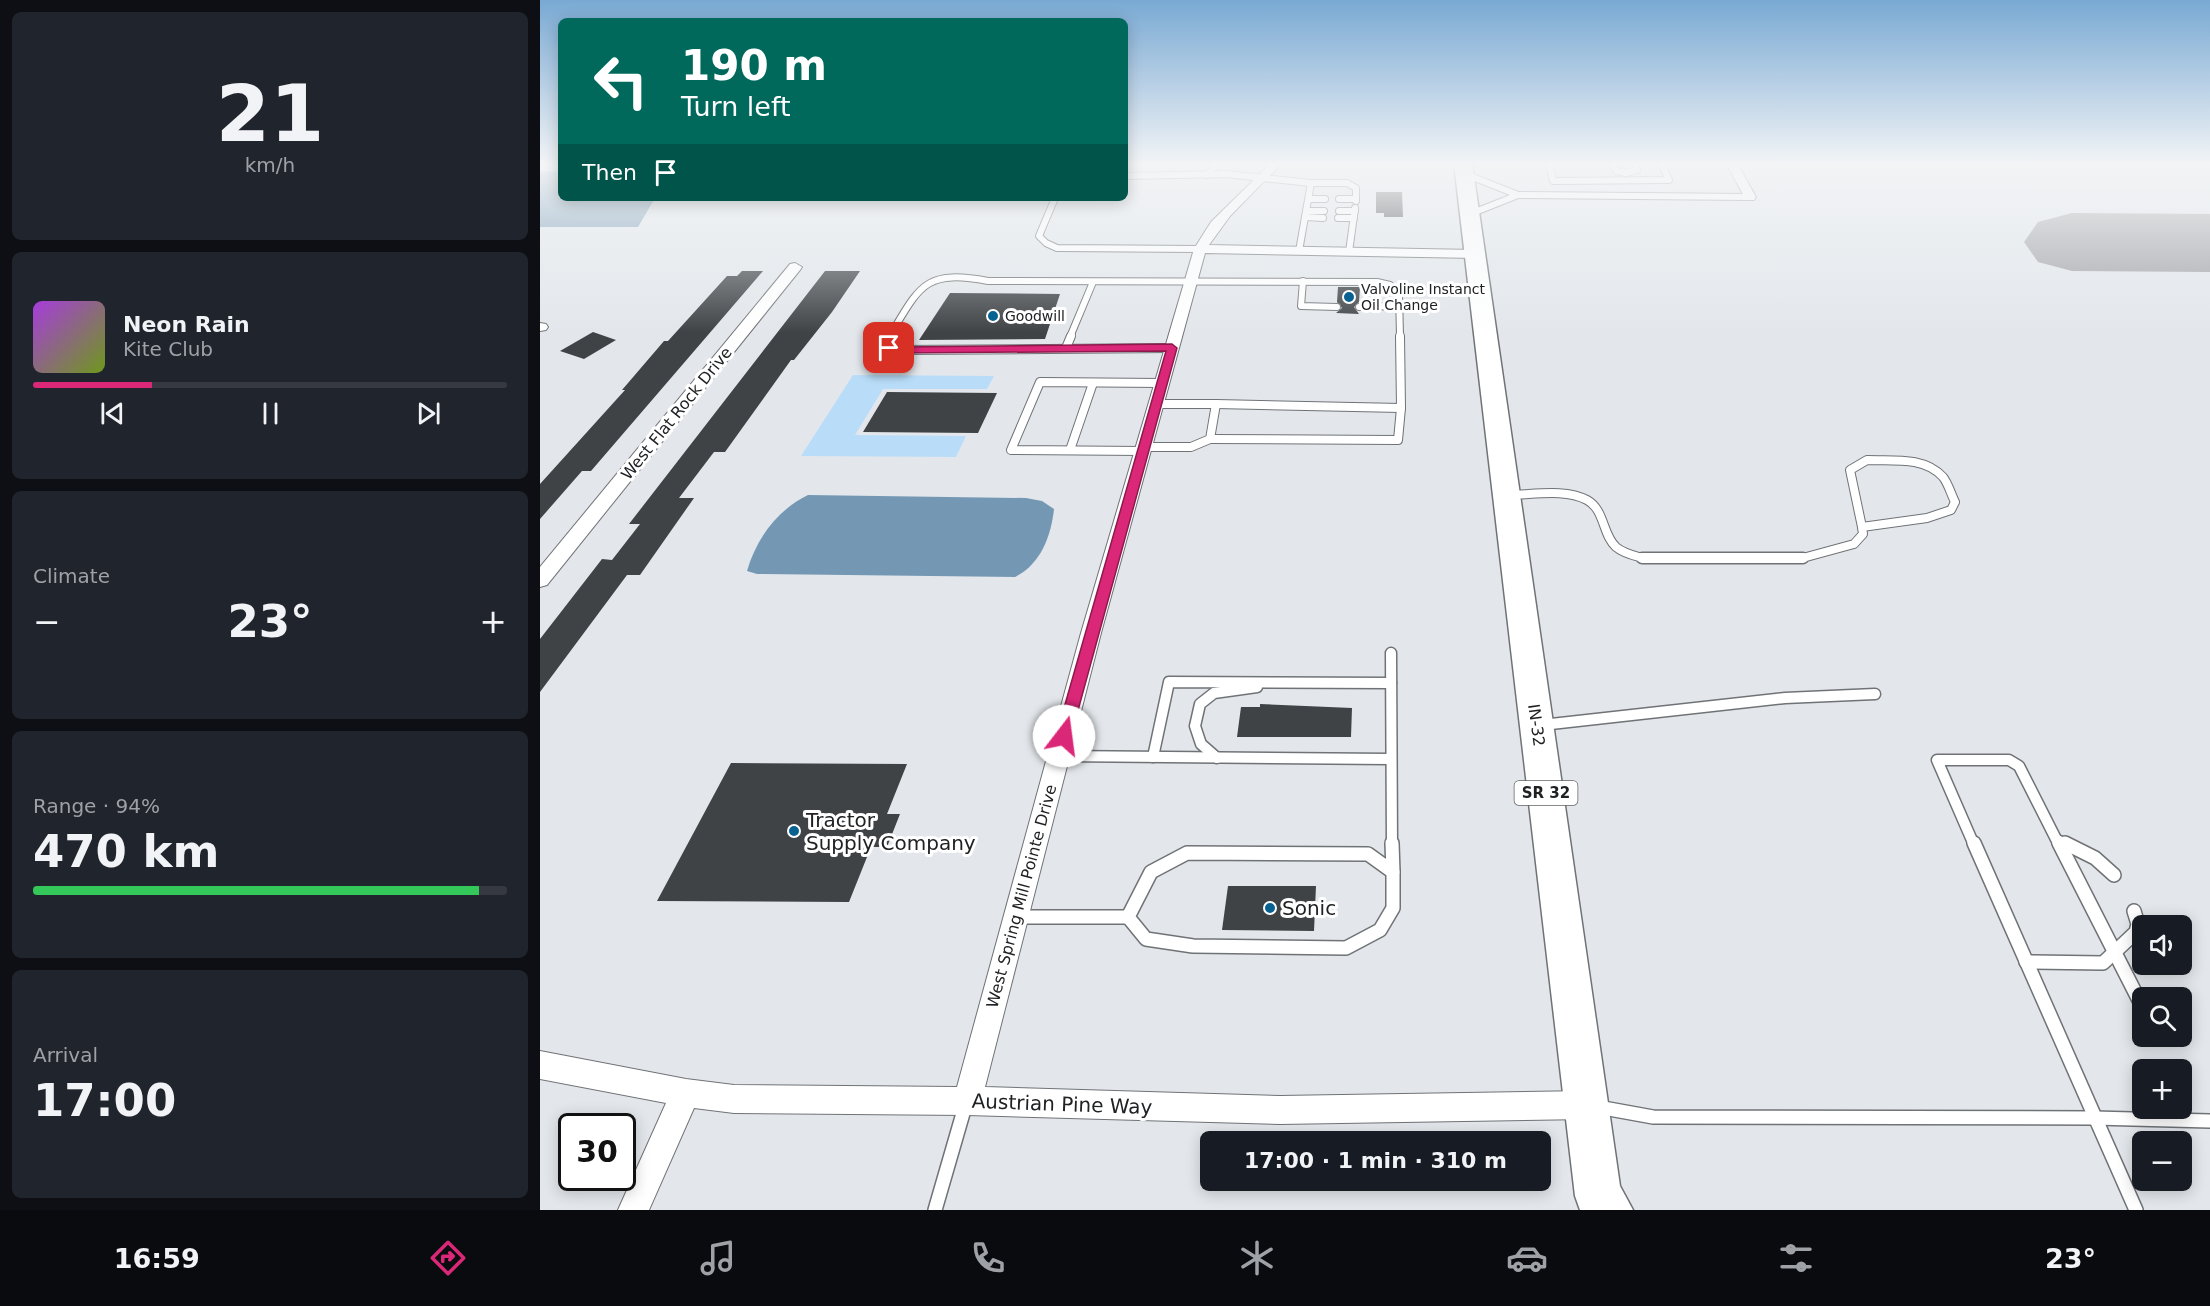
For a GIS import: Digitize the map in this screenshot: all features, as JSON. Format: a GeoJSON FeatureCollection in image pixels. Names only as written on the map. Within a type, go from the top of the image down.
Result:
{"type":"FeatureCollection","features":[{"type":"Feature","properties":{"kind":"main road","name":"SR 32"},"geometry":{"type":"LineString","coordinates":[[1471,219],[1476,254]]}},
{"type":"Feature","properties":{"kind":"main road","name":"IN-32"},"geometry":{"type":"LineString","coordinates":[[1476,254],[1600,1205]]}},
{"type":"Feature","properties":{"kind":"street","name":"West Spring Mill Pointe Drive"},"geometry":{"type":"LineString","coordinates":[[967,1101],[1058,756],[1200,249],[1220,219]]}},
{"type":"Feature","properties":{"kind":"street"},"geometry":{"type":"LineString","coordinates":[[1200,249],[1476,254]]}},
{"type":"Feature","properties":{"kind":"street","name":"West Flat Rock Drive"},"geometry":{"type":"LineString","coordinates":[[540,580],[549,559],[795,267]]}},
{"type":"Feature","properties":{"kind":"street","name":"Austrian Pine Way"},"geometry":{"type":"LineString","coordinates":[[540,1065],[686,1093],[734,1099],[967,1101],[1280,1110],[1587,1105]]}},
{"type":"Feature","properties":{"kind":"street"},"geometry":{"type":"LineString","coordinates":[[633,1210],[686,1093]]}},
{"type":"Feature","properties":{"kind":"lane"},"geometry":{"type":"LineString","coordinates":[[1046,219],[1039,236],[1046,243],[1057,248],[1081,250],[1200,249]]}},
{"type":"Feature","properties":{"kind":"lane"},"geometry":{"type":"LineString","coordinates":[[1299,251],[1305,219]]}},
{"type":"Feature","properties":{"kind":"lane"},"geometry":{"type":"LineString","coordinates":[[1349,252],[1353,219]]}},
{"type":"Feature","properties":{"kind":"lane"},"geometry":{"type":"LineString","coordinates":[[1162,382],[1040,382],[1011,450],[1191,447],[1210,439],[1398,440],[1401,408],[1398,292],[1390,285],[1303,282],[988,281],[952,276],[935,279],[918,291],[887,341],[889,348],[901,350],[1172,348]]}},
{"type":"Feature","properties":{"kind":"lane"},"geometry":{"type":"LineString","coordinates":[[1066,348],[1093,282]]}},
{"type":"Feature","properties":{"kind":"lane"},"geometry":{"type":"LineString","coordinates":[[1303,282],[1301,306],[1337,307]]}},
{"type":"Feature","properties":{"kind":"lane"},"geometry":{"type":"LineString","coordinates":[[1359,307],[1399,306]]}},
{"type":"Feature","properties":{"kind":"lane"},"geometry":{"type":"LineString","coordinates":[[1070,450],[1093,383]]}},
{"type":"Feature","properties":{"kind":"lane"},"geometry":{"type":"LineString","coordinates":[[1156,404],[1401,408]]}},
{"type":"Feature","properties":{"kind":"lane"},"geometry":{"type":"LineString","coordinates":[[1210,439],[1216,404]]}},
{"type":"Feature","properties":{"kind":"lane"},"geometry":{"type":"LineString","coordinates":[[1506,495],[1570,496],[1586,499],[1599,509],[1613,544],[1625,553],[1646,559],[1799,559],[1854,544],[1863,534],[1850,470],[1867,460],[1913,461],[1932,467],[1944,478],[1955,502],[1951,510],[1927,518],[1862,527]]}},
{"type":"Feature","properties":{"kind":"lane"},"geometry":{"type":"LineString","coordinates":[[1128,917],[1146,939],[1192,946],[1346,948],[1380,930],[1393,908],[1390,759],[1391,653]]}},
{"type":"Feature","properties":{"kind":"lane"},"geometry":{"type":"LineString","coordinates":[[1153,757],[1169,682],[1391,683]]}},
{"type":"Feature","properties":{"kind":"lane"},"geometry":{"type":"LineString","coordinates":[[1217,758],[1201,744],[1195,726],[1200,704],[1214,693],[1292,683]]}},
{"type":"Feature","properties":{"kind":"lane"},"geometry":{"type":"LineString","coordinates":[[1537,726],[1785,698],[1875,694]]}},
{"type":"Feature","properties":{"kind":"lane"},"geometry":{"type":"LineString","coordinates":[[1058,756],[1390,759]]}},
{"type":"Feature","properties":{"kind":"lane"},"geometry":{"type":"LineString","coordinates":[[2132,987],[2019,766],[2009,760],[1937,760],[2136,1210]]}},
{"type":"Feature","properties":{"kind":"lane"},"geometry":{"type":"LineString","coordinates":[[2057,840],[2091,853],[2114,875]]}},
{"type":"Feature","properties":{"kind":"lane"},"geometry":{"type":"LineString","coordinates":[[1128,917],[1151,872],[1187,853],[1368,854],[1393,872]]}},
{"type":"Feature","properties":{"kind":"lane"},"geometry":{"type":"LineString","coordinates":[[2026,962],[2103,963],[2136,932],[2138,924],[2134,911]]}},
{"type":"Feature","properties":{"kind":"lane"},"geometry":{"type":"LineString","coordinates":[[1016,917],[1128,917]]}},
{"type":"Feature","properties":{"kind":"lane"},"geometry":{"type":"LineString","coordinates":[[934,1210],[967,1101]]}},
{"type":"Feature","properties":{"kind":"lane"},"geometry":{"type":"LineString","coordinates":[[1587,1105],[1653,1117],[2094,1118],[2210,1121]]}},
{"type":"Feature","properties":{"kind":"shaded area"},"geometry":{"type":"Polygon","coordinates":[[[540,219],[642,219],[638,227],[540,227],[540,219]]]}},
{"type":"Feature","properties":{"kind":"shaded area"},"geometry":{"type":"Polygon","coordinates":[[[853,375],[994,376],[987,389],[883,389],[855,435],[966,436],[956,457],[801,456],[853,375]]]}},
{"type":"Feature","properties":{"kind":"shaded area"},"geometry":{"type":"Polygon","coordinates":[[[808,495],[1026,498],[1042,501],[1054,509],[1047,539],[1038,557],[1032,565],[1015,577],[757,574],[747,571],[762,537],[777,517],[808,495]]]}},
{"type":"Feature","properties":{"kind":"building"},"geometry":{"type":"Polygon","coordinates":[[[742,271],[763,271],[591,471],[582,471],[540,519],[540,484],[625,390],[622,390],[664,341],[668,341],[727,276],[737,276],[742,271]]]}},
{"type":"Feature","properties":{"kind":"building"},"geometry":{"type":"Polygon","coordinates":[[[825,271],[860,271],[832,312],[794,360],[791,360],[725,452],[714,452],[679,498],[694,498],[640,575],[627,575],[540,692],[540,639],[602,559],[612,560],[640,524],[629,524],[825,271]]]}},
{"type":"Feature","properties":{"kind":"building","name":"Valvoline Instanct Oil Change"},"geometry":{"type":"Polygon","coordinates":[[[1338,287],[1360,287],[1359,302],[1354,307],[1359,314],[1336,313],[1342,308],[1337,302],[1338,287]]]}},
{"type":"Feature","properties":{"kind":"building","name":"Goodwill"},"geometry":{"type":"Polygon","coordinates":[[[950,293],[1060,294],[1045,339],[919,340],[950,293]]]}},
{"type":"Feature","properties":{"kind":"building"},"geometry":{"type":"Polygon","coordinates":[[[593,332],[616,340],[584,359],[560,351],[593,332]]]}},
{"type":"Feature","properties":{"kind":"building"},"geometry":{"type":"Polygon","coordinates":[[[887,392],[997,393],[978,433],[863,432],[887,392]]]}},
{"type":"Feature","properties":{"kind":"building"},"geometry":{"type":"Polygon","coordinates":[[[1260,704],[1352,708],[1351,737],[1237,737],[1241,707],[1260,707],[1260,704]]]}},
{"type":"Feature","properties":{"kind":"building","name":"Tractor Supply Company"},"geometry":{"type":"Polygon","coordinates":[[[731,763],[907,764],[887,814],[900,814],[887,847],[871,847],[849,902],[657,901],[731,763]]]}},
{"type":"Feature","properties":{"kind":"building","name":"Sonic"},"geometry":{"type":"Polygon","coordinates":[[[1228,886],[1316,886],[1314,931],[1222,930],[1228,886]]]}},
{"type":"Feature","properties":{"kind":"runway"},"geometry":{"type":"LineString","coordinates":[[2072,242],[2210,243]]}},
{"type":"Feature","properties":{"kind":"place","name":"Valvoline Instanct Oil Change"},"geometry":{"type":"Point","coordinates":[1349,297]}},
{"type":"Feature","properties":{"kind":"place","name":"Goodwill"},"geometry":{"type":"Point","coordinates":[993,316]}},
{"type":"Feature","properties":{"kind":"place","name":"Tractor Supply Company"},"geometry":{"type":"Point","coordinates":[794,831]}},
{"type":"Feature","properties":{"kind":"place","name":"Sonic"},"geometry":{"type":"Point","coordinates":[1270,908]}},
{"type":"Feature","properties":{"kind":"route"},"geometry":{"type":"LineString","coordinates":[[889,348],[901,350],[1172,348],[1064,736]]}}]}
